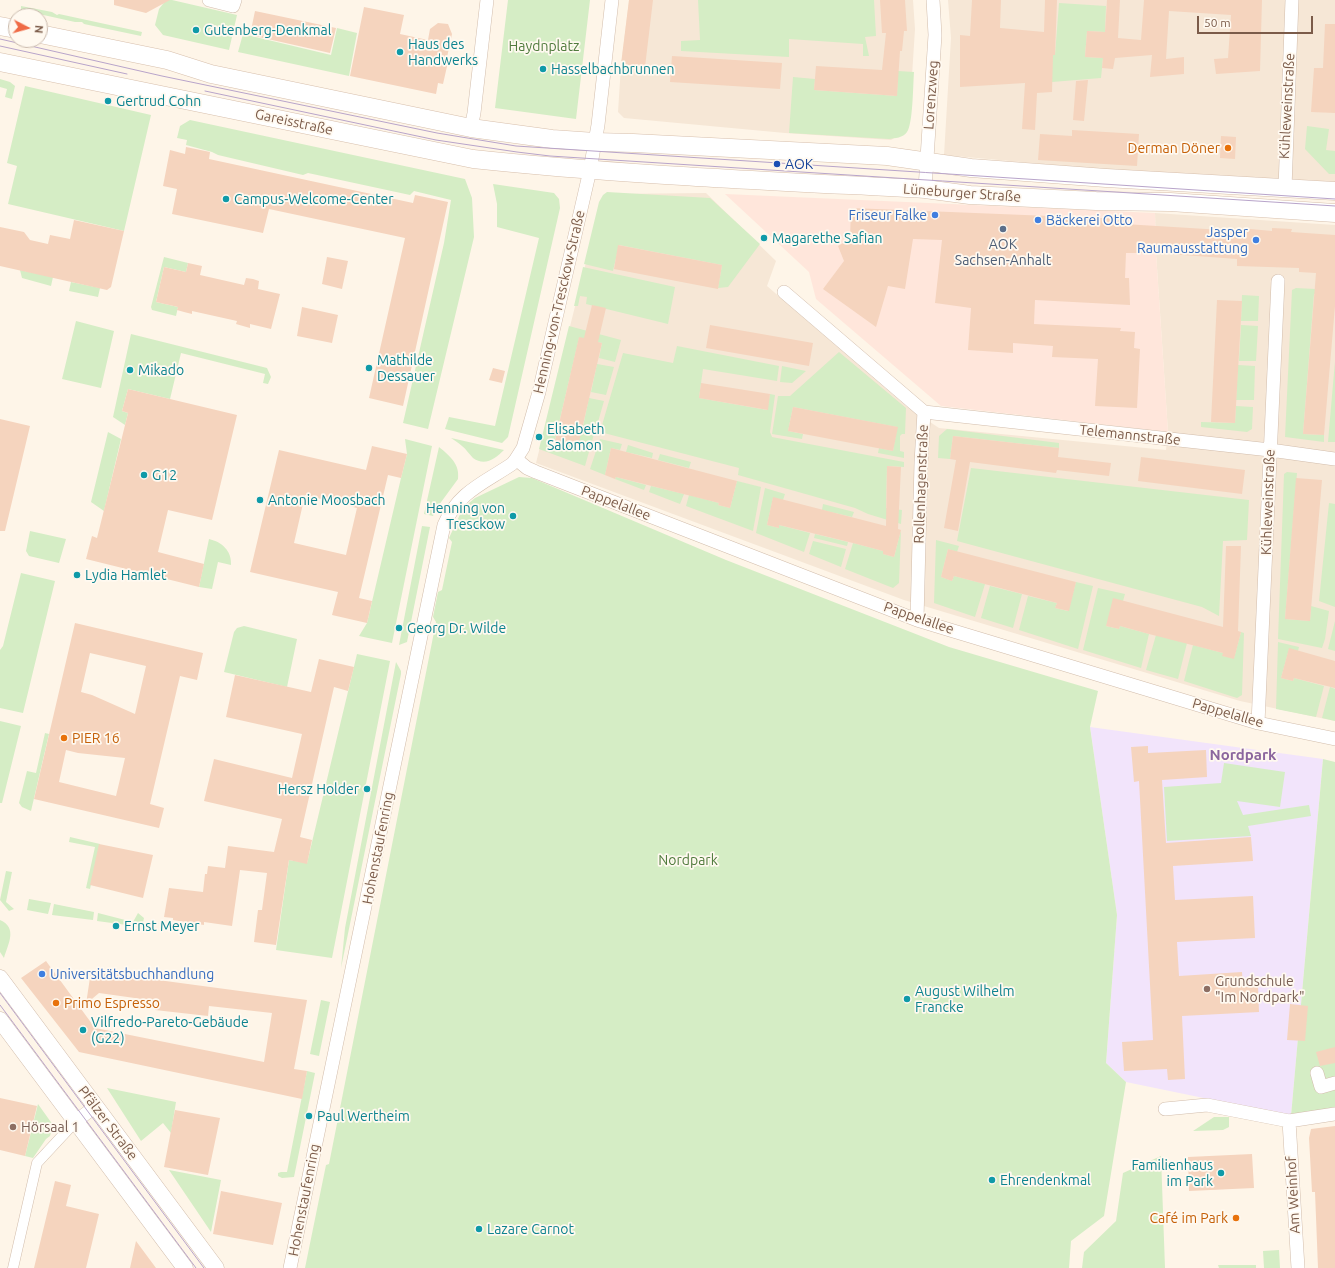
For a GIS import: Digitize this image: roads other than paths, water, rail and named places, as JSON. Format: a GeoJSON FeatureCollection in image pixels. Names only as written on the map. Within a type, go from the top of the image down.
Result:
{"type":"FeatureCollection","features":[{"type":"Feature","properties":{"kind":"main road"},"geometry":{"type":"LineString","coordinates":[[48,36],[168,60],[211,74],[471,128],[595,142]]}},
{"type":"Feature","properties":{"kind":"main road","name":"Gareisstraße"},"geometry":{"type":"LineString","coordinates":[[0,62],[473,159],[590,170]]}},
{"type":"Feature","properties":{"kind":"main road","name":"Lüneburger Straße"},"geometry":{"type":"LineString","coordinates":[[595,142],[887,156],[971,168],[1106,178],[1335,191]]}},
{"type":"Feature","properties":{"kind":"main road","name":"Lüneburger Straße"},"geometry":{"type":"LineString","coordinates":[[590,170],[631,174],[925,189],[970,195],[1096,201],[1170,202],[1335,213]]}},
{"type":"Feature","properties":{"kind":"street"},"geometry":{"type":"LineString","coordinates":[[209,0],[233,6],[234,0]]}},
{"type":"Feature","properties":{"kind":"street"},"geometry":{"type":"LineString","coordinates":[[471,128],[487,0]]}},
{"type":"Feature","properties":{"kind":"street"},"geometry":{"type":"LineString","coordinates":[[595,142],[612,0]]}},
{"type":"Feature","properties":{"kind":"street","name":"Lorenzweg"},"geometry":{"type":"LineString","coordinates":[[925,189],[935,35],[933,0]]}},
{"type":"Feature","properties":{"kind":"street","name":"Kühleweinstraße"},"geometry":{"type":"LineString","coordinates":[[1284,188],[1292,0]]}},
{"type":"Feature","properties":{"kind":"street","name":"Henning-von-Tresckow-Straße"},"geometry":{"type":"LineString","coordinates":[[516,459],[523,448],[539,392],[590,170],[595,142]]}},
{"type":"Feature","properties":{"kind":"street","name":"Kühleweinstraße"},"geometry":{"type":"LineString","coordinates":[[1258,723],[1278,281]]}},
{"type":"Feature","properties":{"kind":"street","name":"Rollenhagenstraße"},"geometry":{"type":"LineString","coordinates":[[784,292],[924,412],[917,620]]}},
{"type":"Feature","properties":{"kind":"street","name":"Telemannstraße"},"geometry":{"type":"LineString","coordinates":[[924,412],[1270,450],[1335,459]]}},
{"type":"Feature","properties":{"kind":"street","name":"Pappelallee"},"geometry":{"type":"LineString","coordinates":[[516,459],[527,468],[536,472],[917,620],[1258,723],[1335,739]]}},
{"type":"Feature","properties":{"kind":"street","name":"Hohenstaufenring"},"geometry":{"type":"LineString","coordinates":[[290,1268],[444,525],[453,506],[460,499],[470,490],[506,468],[516,459]]}},
{"type":"Feature","properties":{"kind":"street","name":"Pfälzer Straße"},"geometry":{"type":"LineString","coordinates":[[0,978],[216,1268]]}},
{"type":"Feature","properties":{"kind":"street","name":"Pfälzer Straße"},"geometry":{"type":"LineString","coordinates":[[0,1020],[185,1268]]}},
{"type":"Feature","properties":{"kind":"street"},"geometry":{"type":"LineString","coordinates":[[1317,1073],[1321,1086],[1335,1083]]}},
{"type":"Feature","properties":{"kind":"street"},"geometry":{"type":"LineString","coordinates":[[1165,1109],[1207,1105],[1289,1121],[1335,1114]]}},
{"type":"Feature","properties":{"kind":"street"},"geometry":{"type":"LineString","coordinates":[[13,1268],[36,1163],[76,1121],[96,1106]]}},
{"type":"Feature","properties":{"kind":"street","name":"Am Weinhof"},"geometry":{"type":"LineString","coordinates":[[1289,1121],[1298,1268]]}},
{"type":"Feature","properties":{"kind":"tram line"},"geometry":{"type":"LineString","coordinates":[[0,39],[162,76],[437,133],[516,146],[1335,199]]}},
{"type":"Feature","properties":{"kind":"tram line"},"geometry":{"type":"LineString","coordinates":[[0,46],[127,74]]}},
{"type":"Feature","properties":{"kind":"tram line"},"geometry":{"type":"LineString","coordinates":[[205,91],[436,140],[550,156],[1335,206]]}},
{"type":"Feature","properties":{"kind":"tram line"},"geometry":{"type":"LineString","coordinates":[[0,993],[204,1268]]}},
{"type":"Feature","properties":{"kind":"tram line"},"geometry":{"type":"LineString","coordinates":[[0,1005],[196,1268]]}},
{"type":"Feature","properties":{"kind":"place","name":"Gutenberg-Denkmal"},"geometry":{"type":"Point","coordinates":[196,30]}},
{"type":"Feature","properties":{"kind":"place","name":"Haus des Handwerks"},"geometry":{"type":"Point","coordinates":[400,52]}},
{"type":"Feature","properties":{"kind":"place","name":"Hasselbachbrunnen"},"geometry":{"type":"Point","coordinates":[543,69]}},
{"type":"Feature","properties":{"kind":"place","name":"Gertrud Cohn"},"geometry":{"type":"Point","coordinates":[108,101]}},
{"type":"Feature","properties":{"kind":"place","name":"Derman Döner"},"geometry":{"type":"Point","coordinates":[1228,148]}},
{"type":"Feature","properties":{"kind":"place","name":"AOK"},"geometry":{"type":"Point","coordinates":[777,164]}},
{"type":"Feature","properties":{"kind":"place","name":"Campus-Welcome-Center"},"geometry":{"type":"Point","coordinates":[226,199]}},
{"type":"Feature","properties":{"kind":"place","name":"Friseur Falke"},"geometry":{"type":"Point","coordinates":[935,215]}},
{"type":"Feature","properties":{"kind":"place","name":"Bäckerei Otto"},"geometry":{"type":"Point","coordinates":[1038,220]}},
{"type":"Feature","properties":{"kind":"place","name":"AOK Sachsen-Anhalt"},"geometry":{"type":"Point","coordinates":[1003,229]}},
{"type":"Feature","properties":{"kind":"place","name":"Magarethe Safian"},"geometry":{"type":"Point","coordinates":[764,238]}},
{"type":"Feature","properties":{"kind":"place","name":"Jasper Raumausstattung"},"geometry":{"type":"Point","coordinates":[1256,240]}},
{"type":"Feature","properties":{"kind":"place","name":"Mathilde Dessauer"},"geometry":{"type":"Point","coordinates":[369,368]}},
{"type":"Feature","properties":{"kind":"place","name":"Mikado"},"geometry":{"type":"Point","coordinates":[130,370]}},
{"type":"Feature","properties":{"kind":"place","name":"Elisabeth Salomon"},"geometry":{"type":"Point","coordinates":[539,437]}},
{"type":"Feature","properties":{"kind":"place","name":"G12"},"geometry":{"type":"Point","coordinates":[144,475]}},
{"type":"Feature","properties":{"kind":"place","name":"Antonie Moosbach"},"geometry":{"type":"Point","coordinates":[260,500]}},
{"type":"Feature","properties":{"kind":"place","name":"Henning von Tresckow"},"geometry":{"type":"Point","coordinates":[513,516]}},
{"type":"Feature","properties":{"kind":"place","name":"Lydia Hamlet"},"geometry":{"type":"Point","coordinates":[77,575]}},
{"type":"Feature","properties":{"kind":"place","name":"Georg Dr. Wilde"},"geometry":{"type":"Point","coordinates":[399,628]}},
{"type":"Feature","properties":{"kind":"place","name":"PIER 16"},"geometry":{"type":"Point","coordinates":[64,738]}},
{"type":"Feature","properties":{"kind":"place","name":"Hersz Holder"},"geometry":{"type":"Point","coordinates":[367,789]}},
{"type":"Feature","properties":{"kind":"place","name":"Ernst Meyer"},"geometry":{"type":"Point","coordinates":[116,926]}},
{"type":"Feature","properties":{"kind":"place","name":"Universitätsbuchhandlung"},"geometry":{"type":"Point","coordinates":[42,974]}},
{"type":"Feature","properties":{"kind":"place","name":"Grundschule \"Im Nordpark\""},"geometry":{"type":"Point","coordinates":[1207,989]}},
{"type":"Feature","properties":{"kind":"place","name":"August Wilhelm Francke"},"geometry":{"type":"Point","coordinates":[907,999]}},
{"type":"Feature","properties":{"kind":"place","name":"Primo Espresso"},"geometry":{"type":"Point","coordinates":[56,1003]}},
{"type":"Feature","properties":{"kind":"place","name":"Vilfredo-Pareto-Gebäude (G22)"},"geometry":{"type":"Point","coordinates":[83,1030]}},
{"type":"Feature","properties":{"kind":"place","name":"Paul Wertheim"},"geometry":{"type":"Point","coordinates":[309,1116]}},
{"type":"Feature","properties":{"kind":"place","name":"Hörsaal 1"},"geometry":{"type":"Point","coordinates":[13,1127]}},
{"type":"Feature","properties":{"kind":"place","name":"Familienhaus im Park"},"geometry":{"type":"Point","coordinates":[1221,1173]}},
{"type":"Feature","properties":{"kind":"place","name":"Ehrendenkmal"},"geometry":{"type":"Point","coordinates":[992,1180]}},
{"type":"Feature","properties":{"kind":"place","name":"Café im Park"},"geometry":{"type":"Point","coordinates":[1236,1218]}},
{"type":"Feature","properties":{"kind":"place","name":"Lazare Carnot"},"geometry":{"type":"Point","coordinates":[479,1229]}},
{"type":"Feature","properties":{"kind":"district","name":"Nordpark"},"geometry":{"type":"Point","coordinates":[1243,755]}},
{"type":"Feature","properties":{"kind":"park label","name":"Haydnplatz"},"geometry":{"type":"Point","coordinates":[544,46]}}]}
